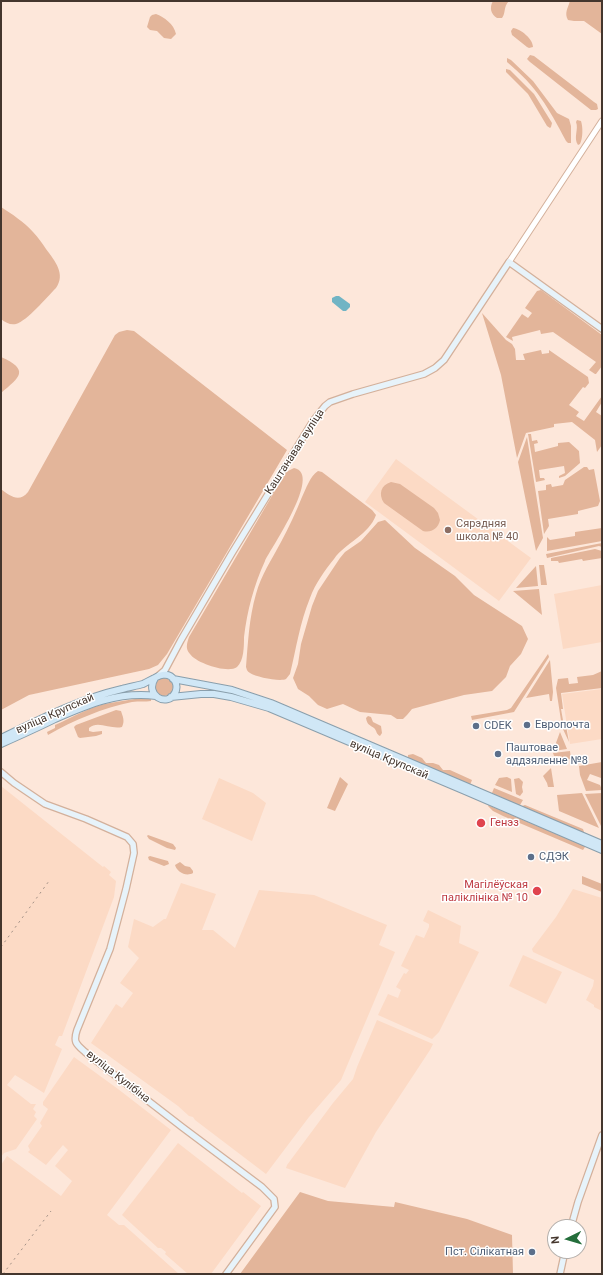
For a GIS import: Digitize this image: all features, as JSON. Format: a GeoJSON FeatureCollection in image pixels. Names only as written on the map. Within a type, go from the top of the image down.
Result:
{"type":"FeatureCollection","features":[{"type":"Feature","properties":{"kind":"main road"},"geometry":{"type":"LineString","coordinates":[[509,262],[602,330]]}},
{"type":"Feature","properties":{"kind":"main road","name":"Каштанавая вуліца"},"geometry":{"type":"LineString","coordinates":[[165,670],[232,553],[313,421],[325,406],[330,402],[353,394],[424,374],[435,368],[444,360],[509,262]]}},
{"type":"Feature","properties":{"kind":"main road"},"geometry":{"type":"LineString","coordinates":[[165,670],[176,682],[176,690],[171,697],[163,699],[153,693],[152,685],[157,677],[165,670]]}},
{"type":"Feature","properties":{"kind":"main road"},"geometry":{"type":"LineString","coordinates":[[157,677],[166,675],[172,678]]}},
{"type":"Feature","properties":{"kind":"main road","name":"вуліца Крупскай"},"geometry":{"type":"LineString","coordinates":[[1,738],[80,701],[144,683],[157,677]]}},
{"type":"Feature","properties":{"kind":"main road","name":"вуліца Крупскай"},"geometry":{"type":"LineString","coordinates":[[172,678],[232,690],[271,703],[602,844]]}},
{"type":"Feature","properties":{"kind":"main road","name":"вуліца Крупскай"},"geometry":{"type":"LineString","coordinates":[[1,744],[75,710],[101,700],[133,694],[156,696]]}},
{"type":"Feature","properties":{"kind":"main road","name":"вуліца Крупскай"},"geometry":{"type":"LineString","coordinates":[[171,697],[214,694],[231,697],[269,708],[602,850]]}},
{"type":"Feature","properties":{"kind":"main road","name":"вуліца Кулібіна"},"geometry":{"type":"LineString","coordinates":[[1,772],[14,783],[45,804],[86,819],[127,837],[133,844],[134,853],[110,949],[75,1038],[77,1045],[262,1187],[274,1199],[274,1207],[226,1274]]}},
{"type":"Feature","properties":{"kind":"main road"},"geometry":{"type":"LineString","coordinates":[[573,1219],[602,1135]]}},
{"type":"Feature","properties":{"kind":"main road"},"geometry":{"type":"LineString","coordinates":[[560,1274],[564,1259]]}},
{"type":"Feature","properties":{"kind":"street"},"geometry":{"type":"LineString","coordinates":[[509,262],[602,121]]}},
{"type":"Feature","properties":{"kind":"shaded area"},"geometry":{"type":"Polygon","coordinates":[[[493,1],[509,1],[506,5],[502,18],[497,18],[493,15],[491,6],[493,1]]]}},
{"type":"Feature","properties":{"kind":"shaded area"},"geometry":{"type":"Polygon","coordinates":[[[570,1],[602,1],[602,34],[584,21],[568,20],[566,13],[570,1]]]}},
{"type":"Feature","properties":{"kind":"shaded area"},"geometry":{"type":"Polygon","coordinates":[[[156,14],[171,24],[175,30],[176,34],[171,39],[164,38],[157,31],[150,30],[147,27],[150,17],[156,14]]]}},
{"type":"Feature","properties":{"kind":"shaded area"},"geometry":{"type":"Polygon","coordinates":[[[513,28],[520,30],[526,35],[531,41],[533,47],[527,47],[512,35],[511,31],[513,28]]]}},
{"type":"Feature","properties":{"kind":"shaded area"},"geometry":{"type":"Polygon","coordinates":[[[530,55],[534,56],[597,104],[598,109],[591,110],[530,62],[527,59],[530,55]]]}},
{"type":"Feature","properties":{"kind":"shaded area"},"geometry":{"type":"Polygon","coordinates":[[[507,58],[533,81],[557,113],[569,119],[571,126],[571,143],[566,141],[541,98],[526,80],[507,62],[507,58]]]}},
{"type":"Feature","properties":{"kind":"shaded area"},"geometry":{"type":"Polygon","coordinates":[[[506,69],[510,70],[534,94],[552,123],[550,128],[547,126],[528,94],[506,72],[506,69]]]}},
{"type":"Feature","properties":{"kind":"shaded area"},"geometry":{"type":"Polygon","coordinates":[[[577,120],[581,121],[582,129],[581,142],[578,145],[576,139],[577,120]]]}},
{"type":"Feature","properties":{"kind":"shaded area"},"geometry":{"type":"Polygon","coordinates":[[[1,207],[14,215],[35,234],[53,258],[60,273],[59,283],[56,288],[31,314],[16,324],[5,322],[1,319],[1,207]]]}},
{"type":"Feature","properties":{"kind":"shaded area"},"geometry":{"type":"Polygon","coordinates":[[[541,290],[602,335],[602,366],[596,374],[589,370],[596,362],[553,332],[541,334],[540,330],[512,337],[513,341],[506,337],[522,314],[528,318],[532,313],[525,308],[537,291],[541,290]]]}},
{"type":"Feature","properties":{"kind":"shaded area"},"geometry":{"type":"Polygon","coordinates":[[[482,313],[506,340],[512,344],[515,349],[516,360],[525,360],[523,354],[541,350],[542,354],[549,353],[549,350],[588,377],[589,383],[585,388],[583,387],[569,405],[579,412],[576,416],[584,421],[602,396],[602,402],[596,412],[602,416],[602,445],[597,452],[595,440],[572,422],[554,424],[554,427],[526,433],[517,458],[501,375],[482,313]]]}},
{"type":"Feature","properties":{"kind":"shaded area"},"geometry":{"type":"Polygon","coordinates":[[[127,330],[134,331],[287,450],[167,654],[158,665],[149,669],[29,695],[1,710],[1,489],[11,496],[18,498],[28,492],[115,335],[119,332],[127,330]]]}},
{"type":"Feature","properties":{"kind":"shaded area"},"geometry":{"type":"Polygon","coordinates":[[[1,357],[16,366],[19,370],[19,374],[17,378],[1,393],[1,357]]]}},
{"type":"Feature","properties":{"kind":"shaded area"},"geometry":{"type":"Polygon","coordinates":[[[528,434],[531,434],[532,441],[537,440],[538,443],[534,444],[535,452],[558,446],[558,443],[569,442],[579,451],[580,463],[565,476],[559,478],[559,476],[565,473],[564,466],[539,470],[540,478],[544,478],[545,480],[536,482],[528,434]]]}},
{"type":"Feature","properties":{"kind":"shaded area"},"geometry":{"type":"Polygon","coordinates":[[[527,437],[543,538],[536,551],[518,462],[527,437]]]}},
{"type":"Feature","properties":{"kind":"shaded area","name":"Сярэдняя школа № 40"},"geometry":{"type":"Polygon","coordinates":[[[396,459],[531,558],[499,601],[365,502],[396,459]]]}},
{"type":"Feature","properties":{"kind":"shaded area"},"geometry":{"type":"Polygon","coordinates":[[[584,467],[587,467],[589,470],[594,469],[600,501],[598,506],[578,511],[578,514],[548,519],[549,526],[544,534],[538,491],[546,490],[546,485],[551,484],[552,487],[563,485],[565,480],[584,467]]]}},
{"type":"Feature","properties":{"kind":"shaded area"},"geometry":{"type":"Polygon","coordinates":[[[294,468],[301,473],[303,483],[293,512],[265,561],[258,579],[247,618],[241,661],[237,667],[233,669],[220,668],[205,664],[193,657],[188,652],[187,646],[189,637],[286,472],[294,468]]]}},
{"type":"Feature","properties":{"kind":"shaded area"},"geometry":{"type":"Polygon","coordinates":[[[318,471],[322,472],[372,510],[376,515],[368,528],[339,553],[324,572],[315,588],[310,598],[298,636],[290,674],[283,680],[268,679],[253,675],[247,670],[246,667],[250,621],[258,587],[287,531],[308,483],[318,471]]]}},
{"type":"Feature","properties":{"kind":"shaded area"},"geometry":{"type":"Polygon","coordinates":[[[391,482],[400,484],[434,508],[438,513],[440,520],[434,530],[423,531],[384,503],[381,496],[382,490],[385,485],[391,482]]]}},
{"type":"Feature","properties":{"kind":"shaded area"},"geometry":{"type":"Polygon","coordinates":[[[385,520],[415,548],[455,576],[474,595],[522,626],[528,639],[521,654],[510,666],[506,677],[492,691],[464,695],[412,709],[403,719],[397,719],[391,715],[360,712],[343,704],[327,709],[318,705],[309,696],[298,689],[293,678],[298,664],[301,644],[318,591],[345,552],[361,541],[378,522],[385,520]]]}},
{"type":"Feature","properties":{"kind":"shaded area"},"geometry":{"type":"Polygon","coordinates":[[[602,528],[602,541],[547,551],[547,537],[550,540],[575,536],[575,532],[602,528]]]}},
{"type":"Feature","properties":{"kind":"shaded area"},"geometry":{"type":"Polygon","coordinates":[[[602,543],[602,547],[599,546],[547,558],[546,554],[602,543]]]}},
{"type":"Feature","properties":{"kind":"shaded area"},"geometry":{"type":"Polygon","coordinates":[[[595,549],[602,551],[602,558],[583,561],[582,559],[559,563],[558,561],[551,561],[551,558],[595,549]]]}},
{"type":"Feature","properties":{"kind":"shaded area"},"geometry":{"type":"Polygon","coordinates":[[[539,565],[544,565],[547,585],[541,585],[539,565]]]}},
{"type":"Feature","properties":{"kind":"shaded area"},"geometry":{"type":"Polygon","coordinates":[[[536,566],[538,586],[516,588],[536,566]]]}},
{"type":"Feature","properties":{"kind":"shaded area"},"geometry":{"type":"Polygon","coordinates":[[[602,585],[602,642],[563,649],[554,594],[602,585]]]}},
{"type":"Feature","properties":{"kind":"shaded area"},"geometry":{"type":"Polygon","coordinates":[[[539,589],[542,615],[513,591],[539,589]]]}},
{"type":"Feature","properties":{"kind":"shaded area"},"geometry":{"type":"Polygon","coordinates":[[[548,654],[549,657],[514,712],[472,720],[471,716],[511,708],[548,654]]]}},
{"type":"Feature","properties":{"kind":"shaded area"},"geometry":{"type":"Polygon","coordinates":[[[550,660],[553,692],[552,701],[550,701],[549,694],[526,698],[550,660]]]}},
{"type":"Feature","properties":{"kind":"shaded area"},"geometry":{"type":"Polygon","coordinates":[[[602,671],[602,688],[561,693],[563,709],[561,709],[569,742],[562,727],[556,688],[558,679],[568,678],[569,684],[578,683],[577,677],[593,675],[602,671]]]}},
{"type":"Feature","properties":{"kind":"shaded area"},"geometry":{"type":"Polygon","coordinates":[[[164,678],[170,681],[173,687],[170,693],[164,696],[158,693],[155,687],[158,681],[164,678]]]}},
{"type":"Feature","properties":{"kind":"shaded area"},"geometry":{"type":"Polygon","coordinates":[[[602,689],[602,739],[570,744],[562,694],[602,689]]]}},
{"type":"Feature","properties":{"kind":"shaded area"},"geometry":{"type":"Polygon","coordinates":[[[141,698],[151,699],[151,701],[132,702],[100,711],[68,724],[48,735],[47,732],[55,728],[55,725],[89,709],[103,704],[141,698]]]}},
{"type":"Feature","properties":{"kind":"shaded area"},"geometry":{"type":"Polygon","coordinates":[[[116,710],[121,711],[124,721],[122,727],[118,728],[96,725],[89,728],[89,731],[102,731],[102,734],[80,738],[78,737],[74,727],[76,725],[116,710]]]}},
{"type":"Feature","properties":{"kind":"shaded area"},"geometry":{"type":"Polygon","coordinates":[[[368,716],[371,717],[373,722],[381,726],[382,733],[380,736],[366,720],[368,716]]]}},
{"type":"Feature","properties":{"kind":"shaded area"},"geometry":{"type":"Polygon","coordinates":[[[560,732],[567,749],[553,751],[560,732]]]}},
{"type":"Feature","properties":{"kind":"shaded area"},"geometry":{"type":"Polygon","coordinates":[[[570,751],[571,759],[561,760],[560,756],[554,756],[553,753],[570,751]]]}},
{"type":"Feature","properties":{"kind":"shaded area"},"geometry":{"type":"Polygon","coordinates":[[[413,754],[422,758],[426,763],[439,765],[443,770],[450,770],[472,780],[470,785],[408,758],[408,755],[413,754]]]}},
{"type":"Feature","properties":{"kind":"shaded area"},"geometry":{"type":"Polygon","coordinates":[[[602,762],[602,781],[601,778],[590,774],[587,780],[600,785],[602,790],[586,791],[580,775],[579,766],[602,762]]]}},
{"type":"Feature","properties":{"kind":"shaded area"},"geometry":{"type":"Polygon","coordinates":[[[551,768],[554,787],[548,787],[543,776],[551,768]]]}},
{"type":"Feature","properties":{"kind":"shaded area"},"geometry":{"type":"Polygon","coordinates":[[[340,777],[348,784],[335,811],[327,808],[340,777]]]}},
{"type":"Feature","properties":{"kind":"shaded area"},"geometry":{"type":"Polygon","coordinates":[[[507,777],[511,779],[512,792],[495,785],[499,778],[507,777]]]}},
{"type":"Feature","properties":{"kind":"shaded area"},"geometry":{"type":"Polygon","coordinates":[[[219,778],[253,793],[266,803],[252,841],[202,819],[219,778]]]}},
{"type":"Feature","properties":{"kind":"shaded area"},"geometry":{"type":"Polygon","coordinates":[[[519,778],[523,782],[523,792],[520,796],[516,794],[514,779],[519,778]]]}},
{"type":"Feature","properties":{"kind":"shaded area"},"geometry":{"type":"Polygon","coordinates":[[[1,786],[103,867],[104,866],[111,872],[109,875],[116,881],[114,897],[62,1036],[59,1036],[55,1045],[62,1049],[44,1093],[15,1075],[7,1085],[31,1104],[36,1104],[33,1109],[36,1112],[34,1116],[37,1119],[16,1149],[4,1153],[1,1157],[1,786]]]}},
{"type":"Feature","properties":{"kind":"shaded area"},"geometry":{"type":"Polygon","coordinates":[[[494,788],[523,800],[520,805],[518,805],[492,793],[494,788]]]}},
{"type":"Feature","properties":{"kind":"shaded area"},"geometry":{"type":"Polygon","coordinates":[[[582,793],[599,828],[559,811],[557,795],[582,793]]]}},
{"type":"Feature","properties":{"kind":"shaded area"},"geometry":{"type":"Polygon","coordinates":[[[602,793],[602,828],[585,794],[602,793]]]}},
{"type":"Feature","properties":{"kind":"shaded area"},"geometry":{"type":"Polygon","coordinates":[[[488,805],[585,847],[583,850],[503,816],[493,811],[488,805]]]}},
{"type":"Feature","properties":{"kind":"shaded area"},"geometry":{"type":"Polygon","coordinates":[[[525,805],[583,829],[584,832],[522,807],[525,805]]]}},
{"type":"Feature","properties":{"kind":"shaded area"},"geometry":{"type":"Polygon","coordinates":[[[148,835],[173,844],[176,848],[175,850],[167,848],[149,839],[147,836],[148,835]]]}},
{"type":"Feature","properties":{"kind":"shaded area"},"geometry":{"type":"Polygon","coordinates":[[[150,856],[168,861],[169,864],[164,866],[149,860],[148,857],[150,856]]]}},
{"type":"Feature","properties":{"kind":"shaded area"},"geometry":{"type":"Polygon","coordinates":[[[180,862],[185,866],[190,867],[193,873],[185,874],[180,872],[175,865],[180,862]]]}},
{"type":"Feature","properties":{"kind":"shaded area"},"geometry":{"type":"Polygon","coordinates":[[[582,876],[602,884],[602,892],[582,884],[582,876]]]}},
{"type":"Feature","properties":{"kind":"shaded area"},"geometry":{"type":"Polygon","coordinates":[[[181,883],[216,894],[202,930],[213,930],[235,948],[259,890],[314,895],[387,925],[379,945],[395,952],[341,1080],[309,1117],[266,1174],[193,1117],[189,1116],[178,1106],[91,1043],[116,1004],[122,1008],[133,993],[120,983],[139,958],[128,947],[134,919],[153,927],[166,919],[181,883]]]}},
{"type":"Feature","properties":{"kind":"shaded area"},"geometry":{"type":"Polygon","coordinates":[[[573,889],[602,898],[602,1011],[594,1007],[594,1005],[586,1000],[593,986],[594,980],[533,952],[532,949],[556,917],[573,889]]]}},
{"type":"Feature","properties":{"kind":"shaded area"},"geometry":{"type":"Polygon","coordinates":[[[428,910],[461,926],[459,943],[479,952],[439,1032],[432,1039],[378,1015],[388,994],[398,998],[401,990],[396,987],[404,973],[406,974],[409,970],[401,966],[416,935],[424,938],[429,924],[423,921],[428,910]]]}},
{"type":"Feature","properties":{"kind":"shaded area"},"geometry":{"type":"Polygon","coordinates":[[[523,955],[562,972],[546,1004],[509,986],[523,955]]]}},
{"type":"Feature","properties":{"kind":"shaded area"},"geometry":{"type":"Polygon","coordinates":[[[377,1020],[433,1044],[376,1132],[345,1188],[286,1168],[333,1103],[353,1079],[377,1020]]]}},
{"type":"Feature","properties":{"kind":"shaded area"},"geometry":{"type":"Polygon","coordinates":[[[74,1057],[171,1130],[107,1215],[119,1225],[124,1225],[179,1274],[1,1274],[1,1165],[7,1156],[61,1196],[72,1181],[55,1166],[68,1150],[63,1145],[46,1165],[28,1152],[30,1150],[28,1146],[42,1126],[40,1123],[48,1109],[43,1105],[43,1102],[74,1057]]]}},
{"type":"Feature","properties":{"kind":"shaded area"},"geometry":{"type":"Polygon","coordinates":[[[178,1143],[261,1206],[211,1274],[188,1274],[165,1254],[166,1252],[161,1248],[158,1248],[122,1215],[178,1143]]]}},
{"type":"Feature","properties":{"kind":"shaded area"},"geometry":{"type":"Polygon","coordinates":[[[300,1192],[328,1201],[394,1207],[395,1202],[467,1219],[512,1235],[513,1274],[240,1274],[300,1192]]]}},
{"type":"Feature","properties":{"kind":"water"},"geometry":{"type":"Polygon","coordinates":[[[339,296],[350,304],[350,307],[346,311],[343,311],[332,302],[332,298],[339,296]]]}},
{"type":"Feature","properties":{"kind":"railway"},"geometry":{"type":"LineString","coordinates":[[1,947],[49,881]]}},
{"type":"Feature","properties":{"kind":"railway"},"geometry":{"type":"LineString","coordinates":[[3,1274],[51,1211]]}},
{"type":"Feature","properties":{"kind":"place","name":"Сярэдняя школа № 40"},"geometry":{"type":"Point","coordinates":[448,530]}},
{"type":"Feature","properties":{"kind":"place","name":"Европочта"},"geometry":{"type":"Point","coordinates":[527,725]}},
{"type":"Feature","properties":{"kind":"place","name":"CDEK"},"geometry":{"type":"Point","coordinates":[476,726]}},
{"type":"Feature","properties":{"kind":"place","name":"Паштовае аддзяленне №8"},"geometry":{"type":"Point","coordinates":[498,754]}},
{"type":"Feature","properties":{"kind":"place","name":"Генэз"},"geometry":{"type":"Point","coordinates":[481,823]}},
{"type":"Feature","properties":{"kind":"place","name":"СДЭК"},"geometry":{"type":"Point","coordinates":[531,857]}},
{"type":"Feature","properties":{"kind":"place","name":"Магілёўская паліклініка № 10"},"geometry":{"type":"Point","coordinates":[537,891]}},
{"type":"Feature","properties":{"kind":"place","name":"Пст. Сілікатная"},"geometry":{"type":"Point","coordinates":[532,1252]}}]}
